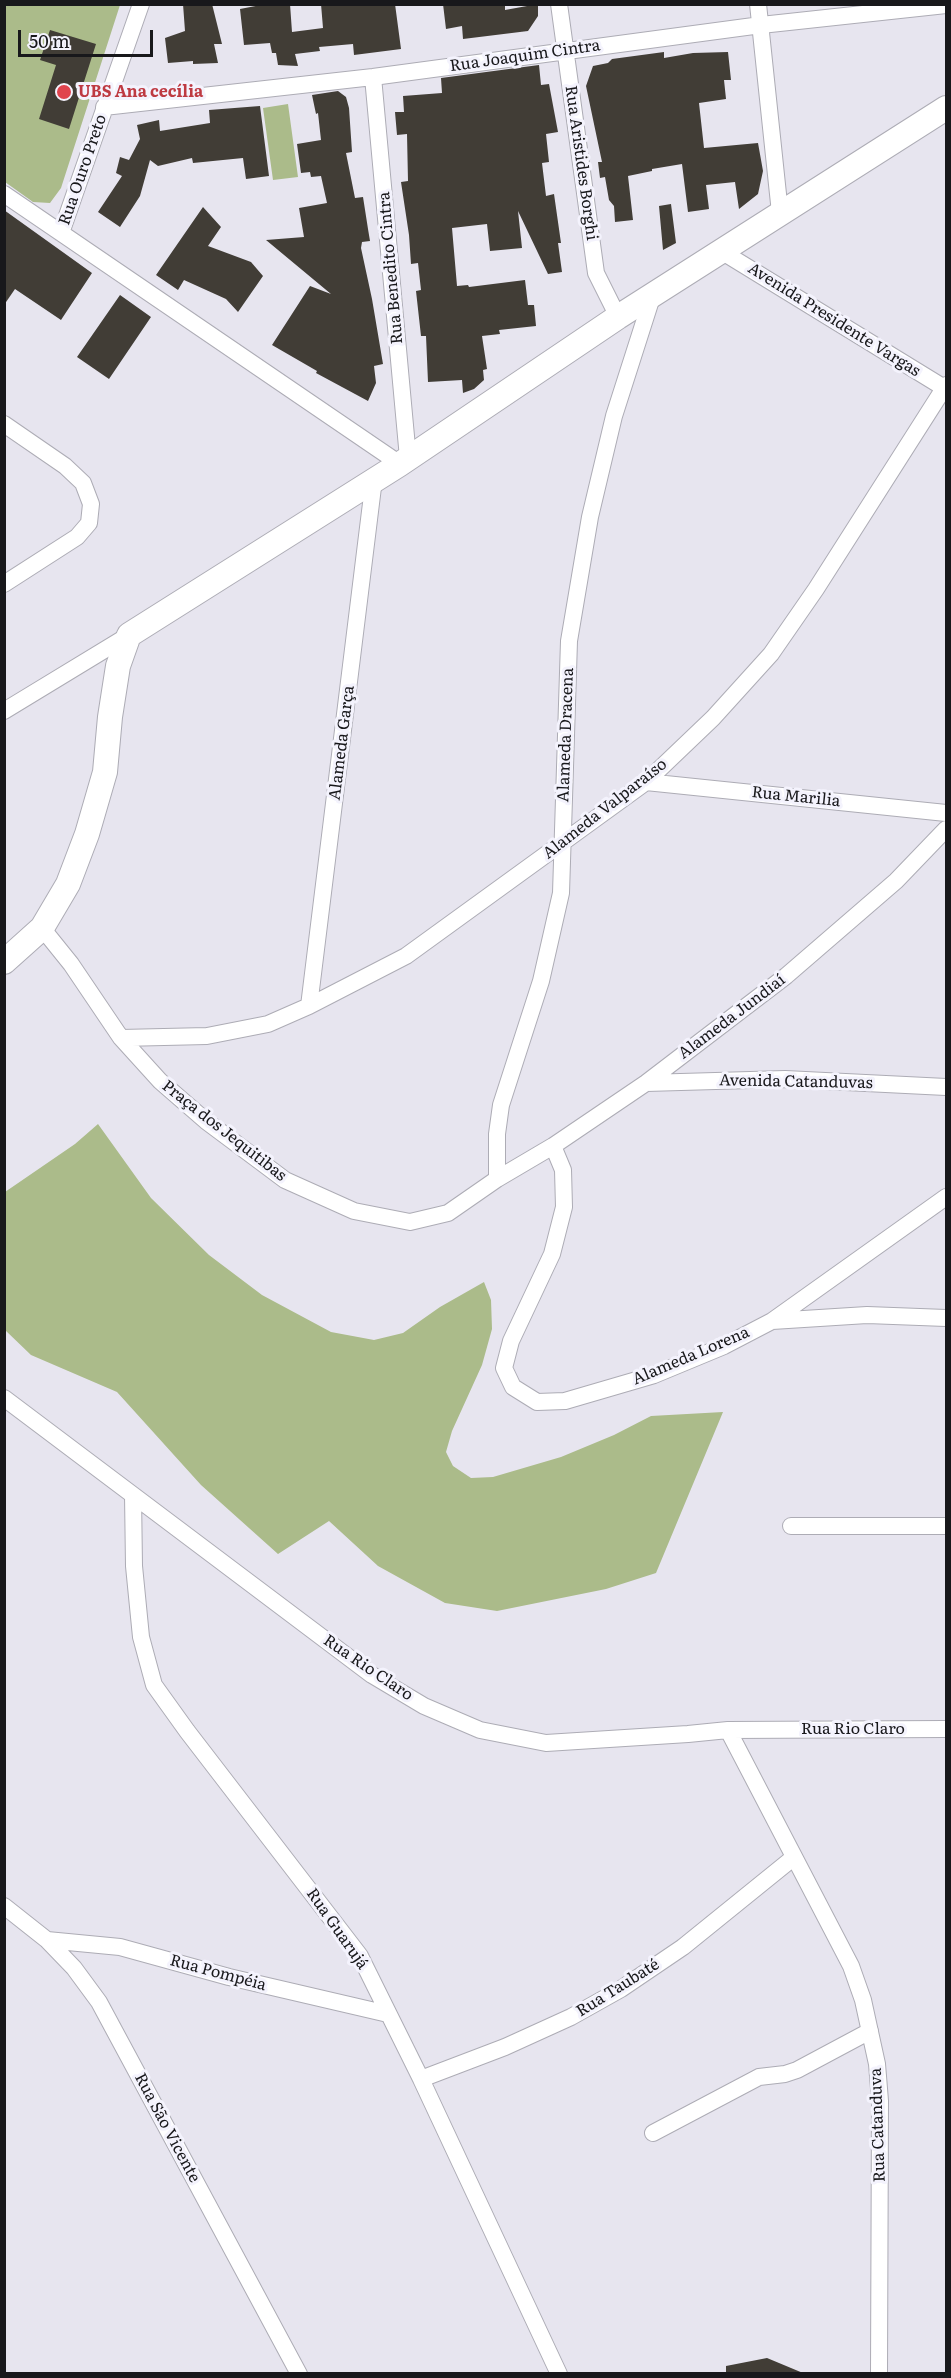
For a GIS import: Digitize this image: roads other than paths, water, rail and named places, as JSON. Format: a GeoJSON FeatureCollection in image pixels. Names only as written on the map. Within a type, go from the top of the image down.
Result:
{"type":"FeatureCollection","features":[{"type":"Feature","properties":{"kind":"main road"},"geometry":{"type":"LineString","coordinates":[[4,962],[42,928],[68,884],[87,834],[105,772],[118,666],[129,635],[404,461],[653,294],[946,108]]}},
{"type":"Feature","properties":{"kind":"street","name":"Rua Ouro Preto"},"geometry":{"type":"LineString","coordinates":[[61,233],[141,4]]}},
{"type":"Feature","properties":{"kind":"street","name":"Rua Aristides Borghi"},"geometry":{"type":"LineString","coordinates":[[559,4],[596,273],[618,317]]}},
{"type":"Feature","properties":{"kind":"street"},"geometry":{"type":"LineString","coordinates":[[758,4],[780,213]]}},
{"type":"Feature","properties":{"kind":"street","name":"Rua Joaquim Cintra"},"geometry":{"type":"LineString","coordinates":[[104,107],[373,77],[761,25],[946,5]]}},
{"type":"Feature","properties":{"kind":"street","name":"Rua Benedito Cintra"},"geometry":{"type":"LineString","coordinates":[[373,77],[404,461]]}},
{"type":"Feature","properties":{"kind":"street"},"geometry":{"type":"LineString","coordinates":[[4,194],[404,461]]}},
{"type":"Feature","properties":{"kind":"street","name":"Avenida Presidente Vargas"},"geometry":{"type":"LineString","coordinates":[[722,250],[946,387]]}},
{"type":"Feature","properties":{"kind":"street","name":"Alameda Dracena"},"geometry":{"type":"LineString","coordinates":[[497,1179],[497,1134],[501,1105],[541,981],[561,893],[569,641],[590,517],[614,416],[653,294]]}},
{"type":"Feature","properties":{"kind":"street","name":"Alameda Valparaíso"},"geometry":{"type":"LineString","coordinates":[[121,1038],[207,1036],[268,1024],[309,1006],[406,956],[646,782],[713,718],[771,654],[816,590],[946,387]]}},
{"type":"Feature","properties":{"kind":"street"},"geometry":{"type":"LineString","coordinates":[[4,424],[65,466],[83,483],[90,504],[88,522],[77,537],[4,584]]}},
{"type":"Feature","properties":{"kind":"street","name":"Alameda Garça"},"geometry":{"type":"LineString","coordinates":[[309,1006],[374,479]]}},
{"type":"Feature","properties":{"kind":"street"},"geometry":{"type":"LineString","coordinates":[[4,711],[129,635]]}},
{"type":"Feature","properties":{"kind":"street","name":"Rua Marilia"},"geometry":{"type":"LineString","coordinates":[[646,782],[946,813]]}},
{"type":"Feature","properties":{"kind":"street","name":"Alameda Jundiaí"},"geometry":{"type":"LineString","coordinates":[[497,1179],[554,1146],[646,1083],[786,976],[896,881],[946,828]]}},
{"type":"Feature","properties":{"kind":"street","name":"Praça dos Jequitibas"},"geometry":{"type":"LineString","coordinates":[[42,928],[71,964],[121,1038],[160,1081],[206,1121],[285,1180],[354,1211],[410,1222],[448,1213],[497,1179]]}},
{"type":"Feature","properties":{"kind":"street","name":"Avenida Catanduvas"},"geometry":{"type":"LineString","coordinates":[[646,1083],[785,1079],[946,1087]]}},
{"type":"Feature","properties":{"kind":"street","name":"Alameda Lorena"},"geometry":{"type":"LineString","coordinates":[[554,1146],[563,1170],[564,1207],[552,1254],[512,1341],[504,1368],[513,1387],[537,1402],[565,1401],[654,1375],[724,1346],[772,1321],[946,1197]]}},
{"type":"Feature","properties":{"kind":"street"},"geometry":{"type":"LineString","coordinates":[[772,1321],[867,1315],[946,1318]]}},
{"type":"Feature","properties":{"kind":"street","name":"Rua Rio Claro"},"geometry":{"type":"LineString","coordinates":[[4,1398],[372,1675],[424,1706],[480,1730],[546,1743],[728,1730],[946,1729]]}},
{"type":"Feature","properties":{"kind":"street","name":"Rua Guarujá"},"geometry":{"type":"LineString","coordinates":[[133,1495],[134,1566],[141,1637],[154,1685],[360,1956],[421,2079],[559,2373]]}},
{"type":"Feature","properties":{"kind":"street"},"geometry":{"type":"LineString","coordinates":[[791,1526],[946,1526]]}},
{"type":"Feature","properties":{"kind":"street","name":"Rua Catanduva"},"geometry":{"type":"LineString","coordinates":[[728,1730],[851,1966],[863,2000],[877,2064],[880,2101],[879,2373]]}},
{"type":"Feature","properties":{"kind":"street","name":"Rua Taubaté"},"geometry":{"type":"LineString","coordinates":[[421,2079],[514,2043],[571,2017],[621,1989],[683,1947],[793,1858]]}},
{"type":"Feature","properties":{"kind":"street","name":"Rua São Vicente"},"geometry":{"type":"LineString","coordinates":[[4,1906],[46,1940],[74,1968],[99,2002],[299,2373]]}},
{"type":"Feature","properties":{"kind":"street","name":"Rua Pompéia"},"geometry":{"type":"LineString","coordinates":[[46,1940],[120,1947],[229,1977],[388,2014]]}},
{"type":"Feature","properties":{"kind":"street"},"geometry":{"type":"LineString","coordinates":[[653,2133],[759,2077],[797,2070],[870,2031]]}},
{"type":"Feature","properties":{"kind":"place","name":"UBS Ana cecília"},"geometry":{"type":"Point","coordinates":[64,92]}}]}
